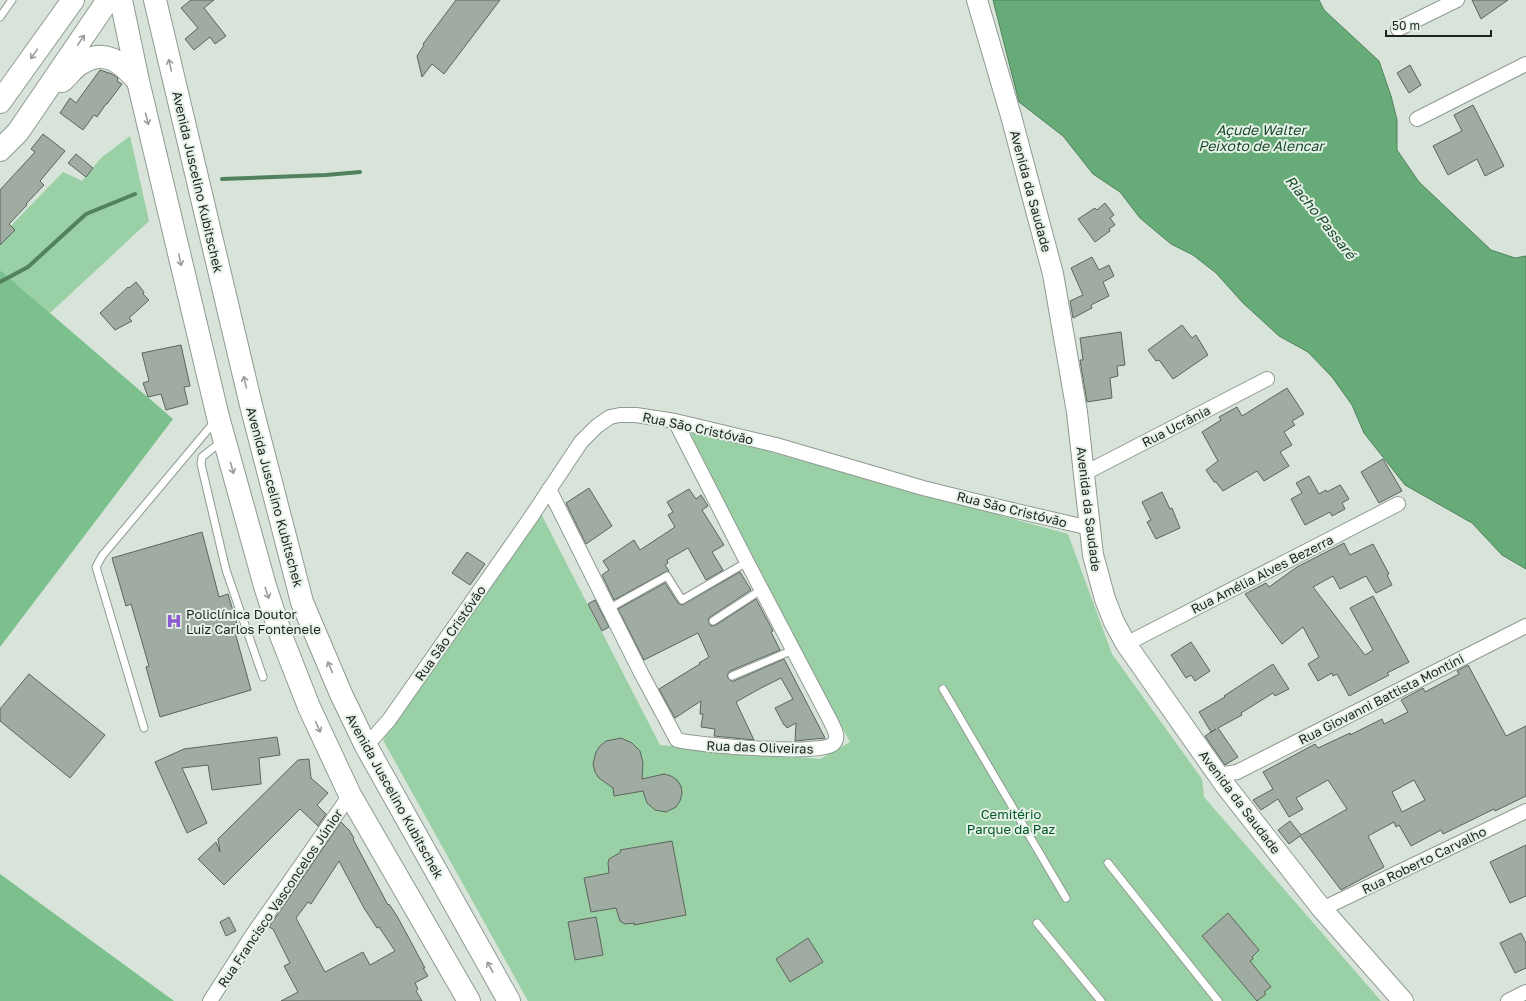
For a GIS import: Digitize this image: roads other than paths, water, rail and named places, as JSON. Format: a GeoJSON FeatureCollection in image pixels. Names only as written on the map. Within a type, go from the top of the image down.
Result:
{"type":"FeatureCollection","features":[{"type":"Feature","properties":{"kind":"main road"},"geometry":{"type":"LineString","coordinates":[[0,102],[74,0]]}},
{"type":"Feature","properties":{"kind":"main road"},"geometry":{"type":"LineString","coordinates":[[18,132],[108,0]]}},
{"type":"Feature","properties":{"kind":"main road"},"geometry":{"type":"LineString","coordinates":[[121,0],[138,81],[218,417],[265,586],[282,638],[309,707],[350,795],[469,1001]]}},
{"type":"Feature","properties":{"kind":"main road","name":"Avenida Juscelino Kubitschek"},"geometry":{"type":"LineString","coordinates":[[155,0],[247,390],[302,602],[341,694],[366,746],[509,1001]]}},
{"type":"Feature","properties":{"kind":"main road"},"geometry":{"type":"LineString","coordinates":[[0,150],[18,132],[55,88],[80,64],[91,59],[111,58],[121,64],[138,81]]}},
{"type":"Feature","properties":{"kind":"main road"},"geometry":{"type":"LineString","coordinates":[[309,707],[341,694]]}},
{"type":"Feature","properties":{"kind":"street","name":"Avenida da Saudade"},"geometry":{"type":"LineString","coordinates":[[977,0],[1011,116],[1053,274],[1077,412],[1093,555],[1100,586],[1114,622],[1126,644],[1227,777],[1322,909],[1403,1001]]}},
{"type":"Feature","properties":{"kind":"street"},"geometry":{"type":"LineString","coordinates":[[1398,29],[1457,0]]}},
{"type":"Feature","properties":{"kind":"street"},"geometry":{"type":"LineString","coordinates":[[1417,119],[1526,64]]}},
{"type":"Feature","properties":{"kind":"street","name":"Rua Ucrânia"},"geometry":{"type":"LineString","coordinates":[[1084,473],[1267,378]]}},
{"type":"Feature","properties":{"kind":"street","name":"Rua São Cristóvão"},"geometry":{"type":"LineString","coordinates":[[366,746],[389,720],[581,442],[597,426],[610,417],[620,415],[636,415],[675,421],[776,445],[923,488],[1090,528]]}},
{"type":"Feature","properties":{"kind":"street","name":"Rua das Oliveiras"},"geometry":{"type":"LineString","coordinates":[[549,489],[608,609],[677,740],[684,742],[741,747],[797,750],[823,748],[833,744],[836,734],[675,421]]}},
{"type":"Feature","properties":{"kind":"street","name":"Rua Amélia Alves Bezerra"},"geometry":{"type":"LineString","coordinates":[[1126,644],[1398,504]]}},
{"type":"Feature","properties":{"kind":"street","name":"Rua Giovanni Battista Montini"},"geometry":{"type":"LineString","coordinates":[[1227,777],[1526,626]]}},
{"type":"Feature","properties":{"kind":"street","name":"Rua Francisco Vasconcelos Júnior"},"geometry":{"type":"LineString","coordinates":[[210,1001],[251,937],[350,795]]}},
{"type":"Feature","properties":{"kind":"street","name":"Rua Roberto Carvalho"},"geometry":{"type":"LineString","coordinates":[[1322,909],[1526,811]]}},
{"type":"Feature","properties":{"kind":"street"},"geometry":{"type":"LineString","coordinates":[[1508,1001],[1526,992]]}},
{"type":"Feature","properties":{"kind":"lane"},"geometry":{"type":"LineString","coordinates":[[0,17],[12,0]]}},
{"type":"Feature","properties":{"kind":"lane"},"geometry":{"type":"LineString","coordinates":[[144,728],[96,567],[102,556],[218,417]]}},
{"type":"Feature","properties":{"kind":"lane"},"geometry":{"type":"LineString","coordinates":[[224,439],[202,457],[201,464],[226,570],[263,677]]}},
{"type":"Feature","properties":{"kind":"lane"},"geometry":{"type":"LineString","coordinates":[[608,609],[667,576],[682,600],[747,562]]}},
{"type":"Feature","properties":{"kind":"lane"},"geometry":{"type":"LineString","coordinates":[[713,621],[761,590]]}},
{"type":"Feature","properties":{"kind":"lane"},"geometry":{"type":"LineString","coordinates":[[732,676],[793,650]]}},
{"type":"Feature","properties":{"kind":"lane"},"geometry":{"type":"LineString","coordinates":[[943,689],[1066,898]]}},
{"type":"Feature","properties":{"kind":"lane"},"geometry":{"type":"LineString","coordinates":[[1108,863],[1218,1001]]}},
{"type":"Feature","properties":{"kind":"lane"},"geometry":{"type":"LineString","coordinates":[[1037,923],[1101,1001]]}},
{"type":"Feature","properties":{"kind":"water","name":"Açude Walter Peixoto de Alencar"},"geometry":{"type":"Polygon","coordinates":[[[993,0],[1319,0],[1324,10],[1379,61],[1391,96],[1397,120],[1397,150],[1419,182],[1491,250],[1515,258],[1526,256],[1526,569],[1502,555],[1472,523],[1405,485],[1364,433],[1352,405],[1332,377],[1308,352],[1279,336],[1243,303],[1216,273],[1193,255],[1171,244],[1140,218],[1120,192],[1093,174],[1063,136],[1019,102],[993,0]]]}},
{"type":"Feature","properties":{"kind":"waterway"},"geometry":{"type":"LineString","coordinates":[[222,179],[326,175],[360,172]]}},
{"type":"Feature","properties":{"kind":"waterway"},"geometry":{"type":"LineString","coordinates":[[0,282],[28,267],[86,214],[135,194]]}},
{"type":"Feature","properties":{"kind":"place","name":"Policlínica Doutor Luiz Carlos Fontenele"},"geometry":{"type":"Point","coordinates":[174,621]}},
{"type":"Feature","properties":{"kind":"water label","name":"Riacho Passaré"},"geometry":{"type":"Point","coordinates":[1321,217]}},
{"type":"Feature","properties":{"kind":"park label","name":"Cemitério Parque da Paz"},"geometry":{"type":"Point","coordinates":[1011,822]}}]}
